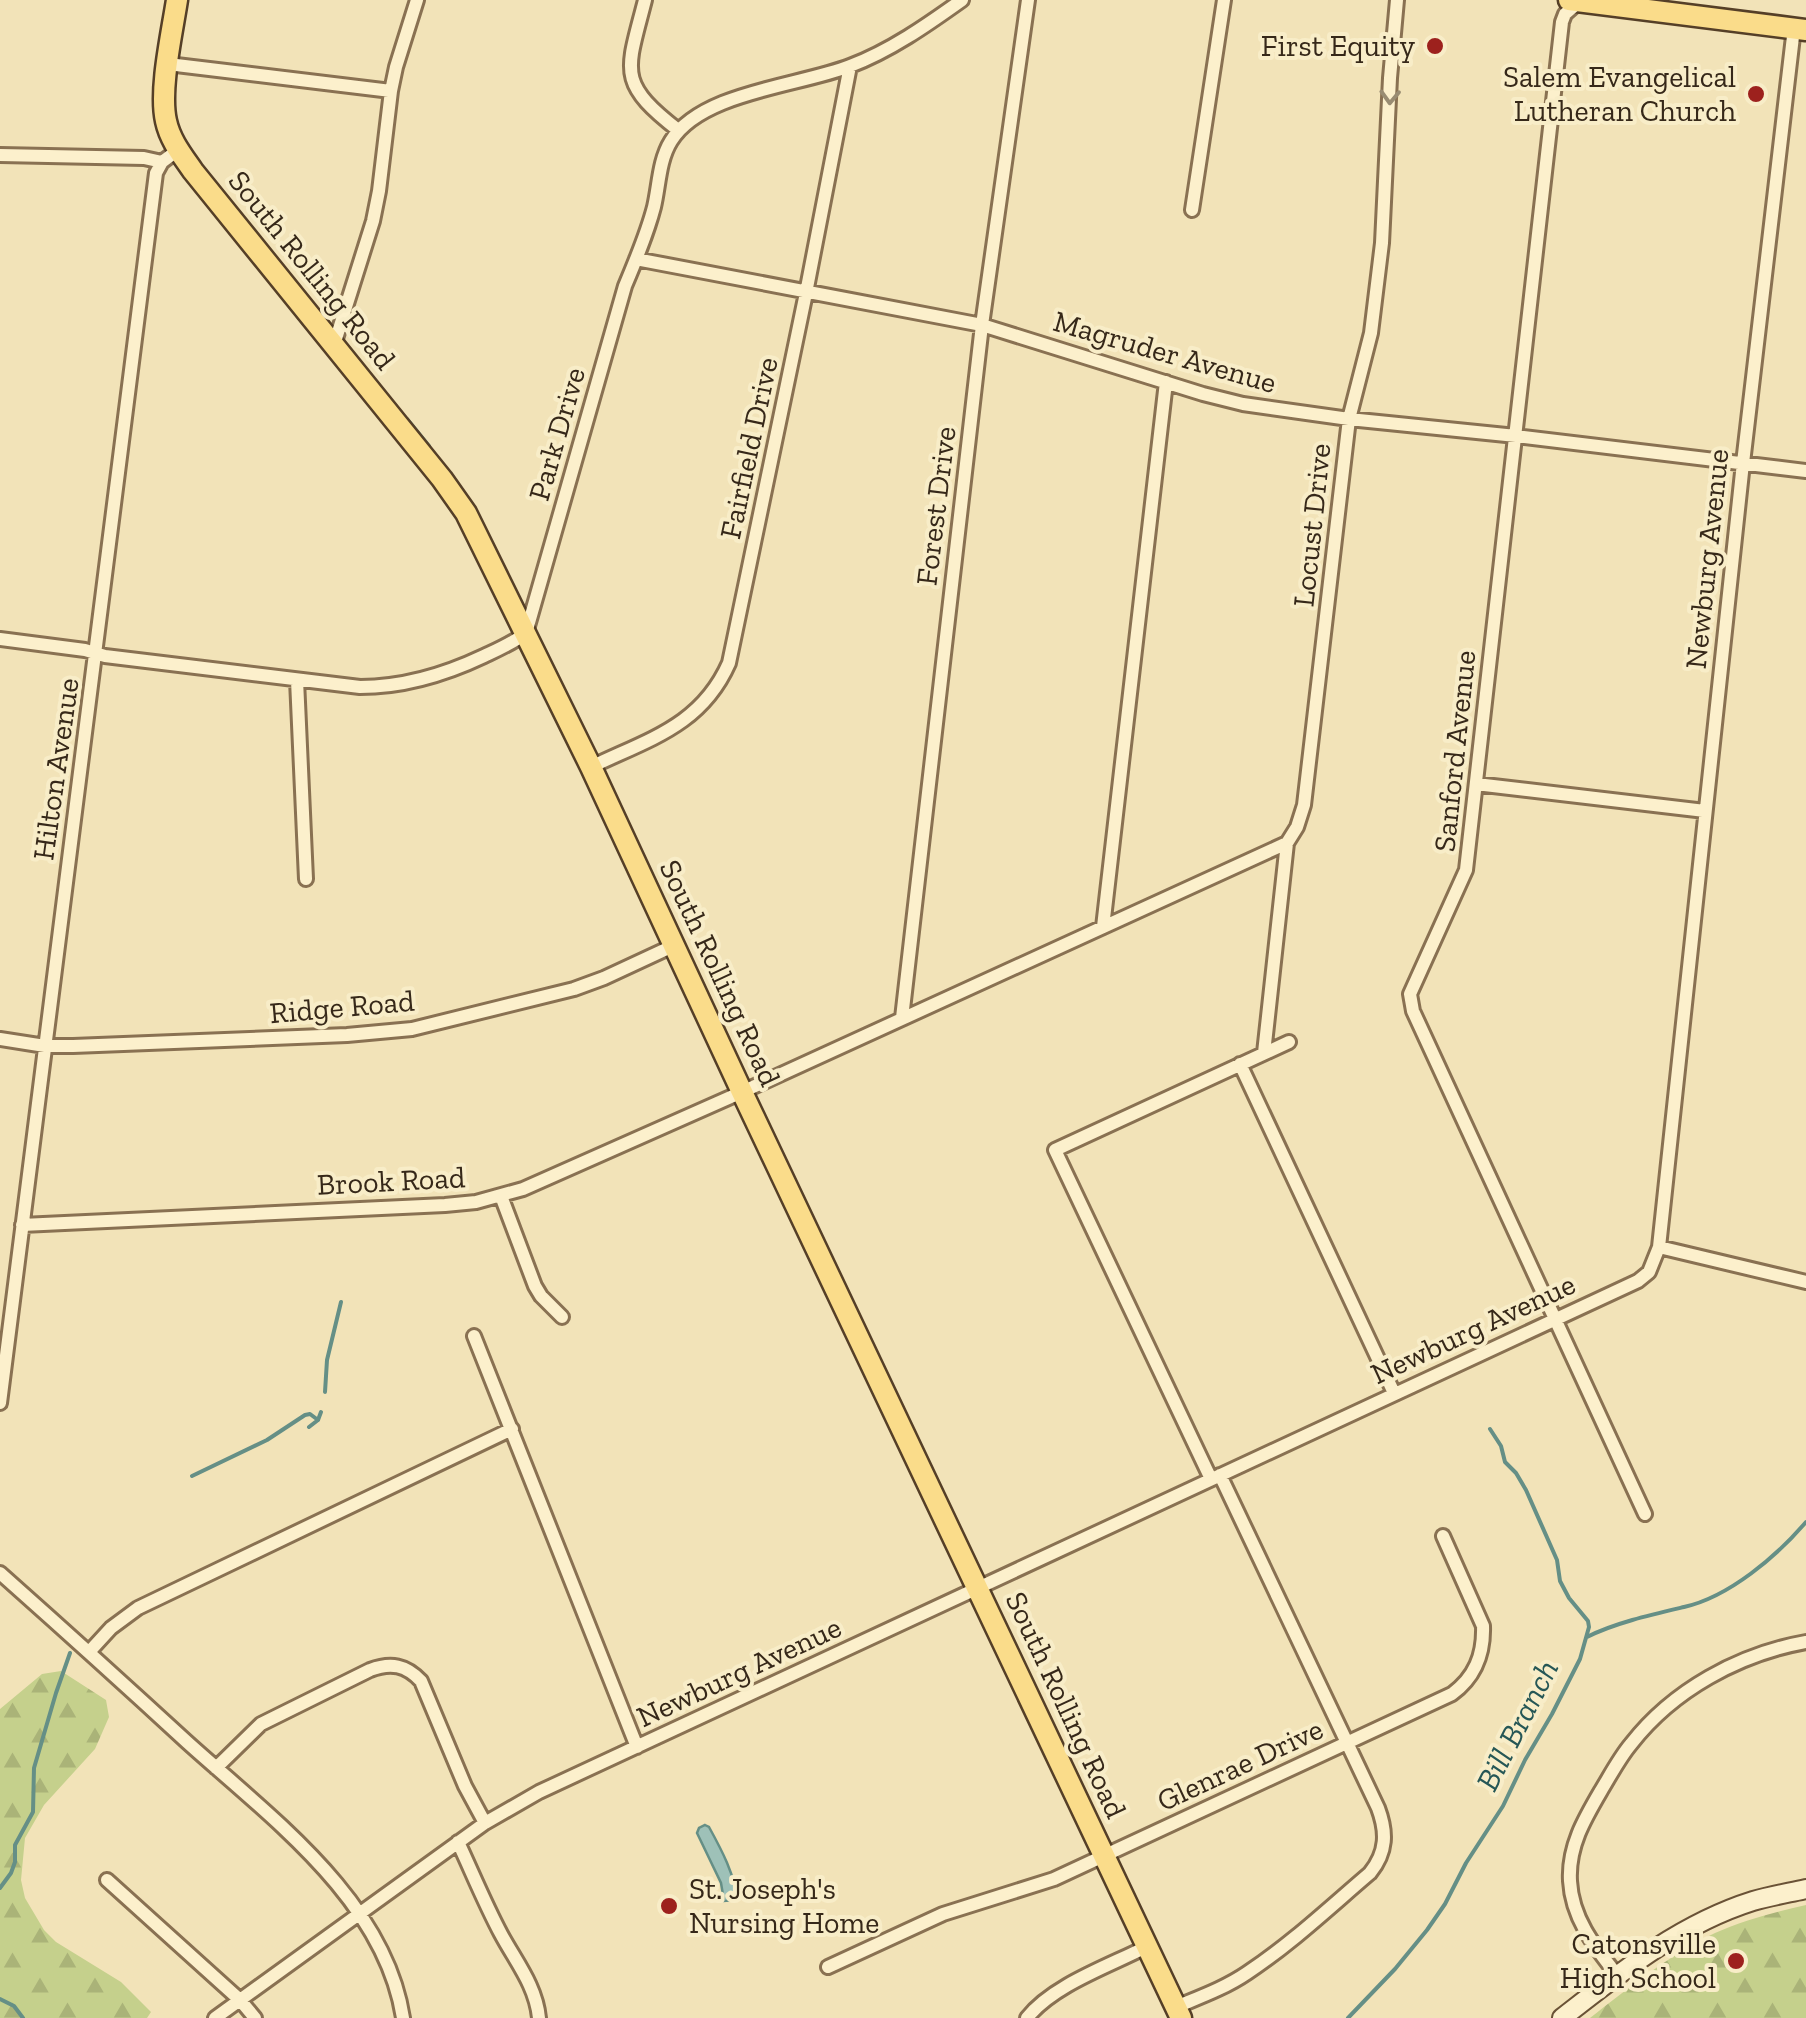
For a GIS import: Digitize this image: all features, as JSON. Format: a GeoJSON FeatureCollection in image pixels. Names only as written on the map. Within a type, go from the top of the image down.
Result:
{"type":"FeatureCollection","features":[{"type":"Feature","properties":{"kind":"main road","name":"South Rolling Road"},"geometry":{"type":"LineString","coordinates":[[177,0],[164,98],[170,156],[334,345],[453,494],[472,525],[675,944],[1178,2013]]}},
{"type":"Feature","properties":{"kind":"main road"},"geometry":{"type":"LineString","coordinates":[[1569,0],[1800,29]]}},
{"type":"Feature","properties":{"kind":"main road"},"geometry":{"type":"LineString","coordinates":[[1562,2018],[1683,1931],[1754,1901],[1806,1889]]}},
{"type":"Feature","properties":{"kind":"street"},"geometry":{"type":"LineString","coordinates":[[334,345],[373,221],[396,67],[418,0]]}},
{"type":"Feature","properties":{"kind":"street"},"geometry":{"type":"LineString","coordinates":[[645,0],[630,65],[632,78],[644,102],[678,130],[689,119],[722,103],[850,66],[914,33],[962,0]]}},
{"type":"Feature","properties":{"kind":"street","name":"Forest Drive"},"geometry":{"type":"LineString","coordinates":[[902,1018],[982,325],[1028,0]]}},
{"type":"Feature","properties":{"kind":"street"},"geometry":{"type":"LineString","coordinates":[[1192,210],[1224,0]]}},
{"type":"Feature","properties":{"kind":"street","name":"Locust Drive"},"geometry":{"type":"LineString","coordinates":[[1264,1053],[1287,843],[1304,805],[1349,419],[1371,333],[1382,243],[1397,0]]}},
{"type":"Feature","properties":{"kind":"street","name":"Sanford Avenue"},"geometry":{"type":"LineString","coordinates":[[1580,0],[1562,22],[1466,870],[1412,986],[1410,1002],[1644,1514]]}},
{"type":"Feature","properties":{"kind":"street","name":"Newburg Avenue"},"geometry":{"type":"LineString","coordinates":[[215,2018],[485,1822],[539,1792],[1638,1281],[1650,1272],[1659,1247],[1779,141],[1800,29]]}},
{"type":"Feature","properties":{"kind":"street"},"geometry":{"type":"LineString","coordinates":[[168,64],[391,92]]}},
{"type":"Feature","properties":{"kind":"street","name":"Fairfield Drive"},"geometry":{"type":"LineString","coordinates":[[591,767],[674,728],[692,715],[721,681],[734,642],[850,66]]}},
{"type":"Feature","properties":{"kind":"street","name":"Park Drive"},"geometry":{"type":"LineString","coordinates":[[526,632],[625,286],[654,206],[668,145],[678,130]]}},
{"type":"Feature","properties":{"kind":"street"},"geometry":{"type":"LineString","coordinates":[[0,155],[170,156]]}},
{"type":"Feature","properties":{"kind":"street","name":"Hilton Avenue"},"geometry":{"type":"LineString","coordinates":[[0,1403],[5,1325],[22,1225],[156,173],[170,156]]}},
{"type":"Feature","properties":{"kind":"street","name":"Magruder Avenue"},"geometry":{"type":"LineString","coordinates":[[636,259],[982,325],[1243,404],[1806,471]]}},
{"type":"Feature","properties":{"kind":"street"},"geometry":{"type":"LineString","coordinates":[[1104,927],[1166,382]]}},
{"type":"Feature","properties":{"kind":"street"},"geometry":{"type":"LineString","coordinates":[[0,639],[297,680],[388,687],[456,670],[516,641],[526,632]]}},
{"type":"Feature","properties":{"kind":"street"},"geometry":{"type":"LineString","coordinates":[[297,680],[306,879]]}},
{"type":"Feature","properties":{"kind":"street"},"geometry":{"type":"LineString","coordinates":[[1476,784],[1705,811]]}},
{"type":"Feature","properties":{"kind":"street","name":"Brook Road"},"geometry":{"type":"LineString","coordinates":[[22,1225],[444,1205],[501,1196],[742,1092],[1287,843]]}},
{"type":"Feature","properties":{"kind":"street","name":"Ridge Road"},"geometry":{"type":"LineString","coordinates":[[0,1038],[45,1046],[412,1029],[574,988],[675,944]]}},
{"type":"Feature","properties":{"kind":"street"},"geometry":{"type":"LineString","coordinates":[[1178,2013],[1274,1954],[1370,1872],[1383,1851],[1384,1824],[1056,1150],[1289,1042]]}},
{"type":"Feature","properties":{"kind":"street"},"geometry":{"type":"LineString","coordinates":[[1240,1064],[1394,1393]]}},
{"type":"Feature","properties":{"kind":"street"},"geometry":{"type":"LineString","coordinates":[[501,1196],[536,1286],[562,1317]]}},
{"type":"Feature","properties":{"kind":"street"},"geometry":{"type":"LineString","coordinates":[[1659,1247],[1806,1282]]}},
{"type":"Feature","properties":{"kind":"street"},"geometry":{"type":"LineString","coordinates":[[474,1336],[638,1747]]}},
{"type":"Feature","properties":{"kind":"street"},"geometry":{"type":"LineString","coordinates":[[88,1652],[138,1608],[512,1429]]}},
{"type":"Feature","properties":{"kind":"street","name":"Glenrae Drive"},"geometry":{"type":"LineString","coordinates":[[828,1967],[943,1914],[1054,1879],[1452,1694],[1474,1671],[1484,1640],[1483,1626],[1442,1536]]}},
{"type":"Feature","properties":{"kind":"street"},"geometry":{"type":"LineString","coordinates":[[0,1574],[320,1864],[358,1914],[389,1966],[403,2018]]}},
{"type":"Feature","properties":{"kind":"street"},"geometry":{"type":"LineString","coordinates":[[1617,1975],[1580,1923],[1573,1901],[1571,1857],[1576,1835],[1588,1812],[1628,1748],[1684,1692],[1760,1654],[1806,1642]]}},
{"type":"Feature","properties":{"kind":"street"},"geometry":{"type":"LineString","coordinates":[[216,1768],[261,1724],[370,1670],[393,1665],[421,1681],[465,1786],[485,1822]]}},
{"type":"Feature","properties":{"kind":"street"},"geometry":{"type":"LineString","coordinates":[[458,1842],[501,1934],[532,1986],[540,2018]]}},
{"type":"Feature","properties":{"kind":"street"},"geometry":{"type":"LineString","coordinates":[[107,1880],[255,2018]]}},
{"type":"Feature","properties":{"kind":"street"},"geometry":{"type":"LineString","coordinates":[[1027,2018],[1063,1988],[1146,1947]]}},
{"type":"Feature","properties":{"kind":"green space"},"geometry":{"type":"Polygon","coordinates":[[[61,1671],[106,1700],[109,1717],[95,1749],[44,1805],[25,1838],[21,1880],[25,1898],[56,1942],[121,1982],[151,2012],[147,2018],[0,2018],[0,1709],[42,1674],[61,1671]]]}},
{"type":"Feature","properties":{"kind":"green space","name":"Catonsville High School"},"geometry":{"type":"Polygon","coordinates":[[[1806,1905],[1806,2018],[1590,2018],[1650,1972],[1715,1933],[1806,1905]]]}},
{"type":"Feature","properties":{"kind":"water"},"geometry":{"type":"Polygon","coordinates":[[[705,1825],[727,1863],[736,1900],[724,1901],[721,1883],[697,1833],[705,1825]]]}},
{"type":"Feature","properties":{"kind":"waterway"},"geometry":{"type":"LineString","coordinates":[[299,318],[318,341]]}},
{"type":"Feature","properties":{"kind":"waterway"},"geometry":{"type":"LineString","coordinates":[[407,419],[429,446]]}},
{"type":"Feature","properties":{"kind":"waterway"},"geometry":{"type":"LineString","coordinates":[[325,1392],[327,1360],[341,1302]]}},
{"type":"Feature","properties":{"kind":"waterway"},"geometry":{"type":"LineString","coordinates":[[309,1427],[321,1412]]}},
{"type":"Feature","properties":{"kind":"waterway"},"geometry":{"type":"LineString","coordinates":[[192,1476],[267,1440],[305,1415],[318,1420]]}},
{"type":"Feature","properties":{"kind":"waterway","name":"Bill Branch"},"geometry":{"type":"LineString","coordinates":[[1348,2018],[1395,1969],[1445,1904],[1552,1714],[1580,1659],[1589,1627],[1560,1581],[1557,1560],[1526,1490],[1505,1462],[1490,1429]]}},
{"type":"Feature","properties":{"kind":"waterway"},"geometry":{"type":"LineString","coordinates":[[1587,1637],[1718,1594],[1767,1561],[1806,1522]]}},
{"type":"Feature","properties":{"kind":"waterway"},"geometry":{"type":"LineString","coordinates":[[0,1888],[11,1873],[15,1845],[33,1812],[34,1768],[70,1653]]}},
{"type":"Feature","properties":{"kind":"waterway"},"geometry":{"type":"LineString","coordinates":[[0,1999],[14,2006],[23,2018]]}},
{"type":"Feature","properties":{"kind":"place","name":"First Equity"},"geometry":{"type":"Point","coordinates":[1435,46]}},
{"type":"Feature","properties":{"kind":"place","name":"Salem Evangelical Lutheran Church"},"geometry":{"type":"Point","coordinates":[1756,94]}},
{"type":"Feature","properties":{"kind":"place","name":"St. Joseph's Nursing Home"},"geometry":{"type":"Point","coordinates":[669,1906]}},
{"type":"Feature","properties":{"kind":"place","name":"Catonsville High School"},"geometry":{"type":"Point","coordinates":[1736,1961]}}]}
